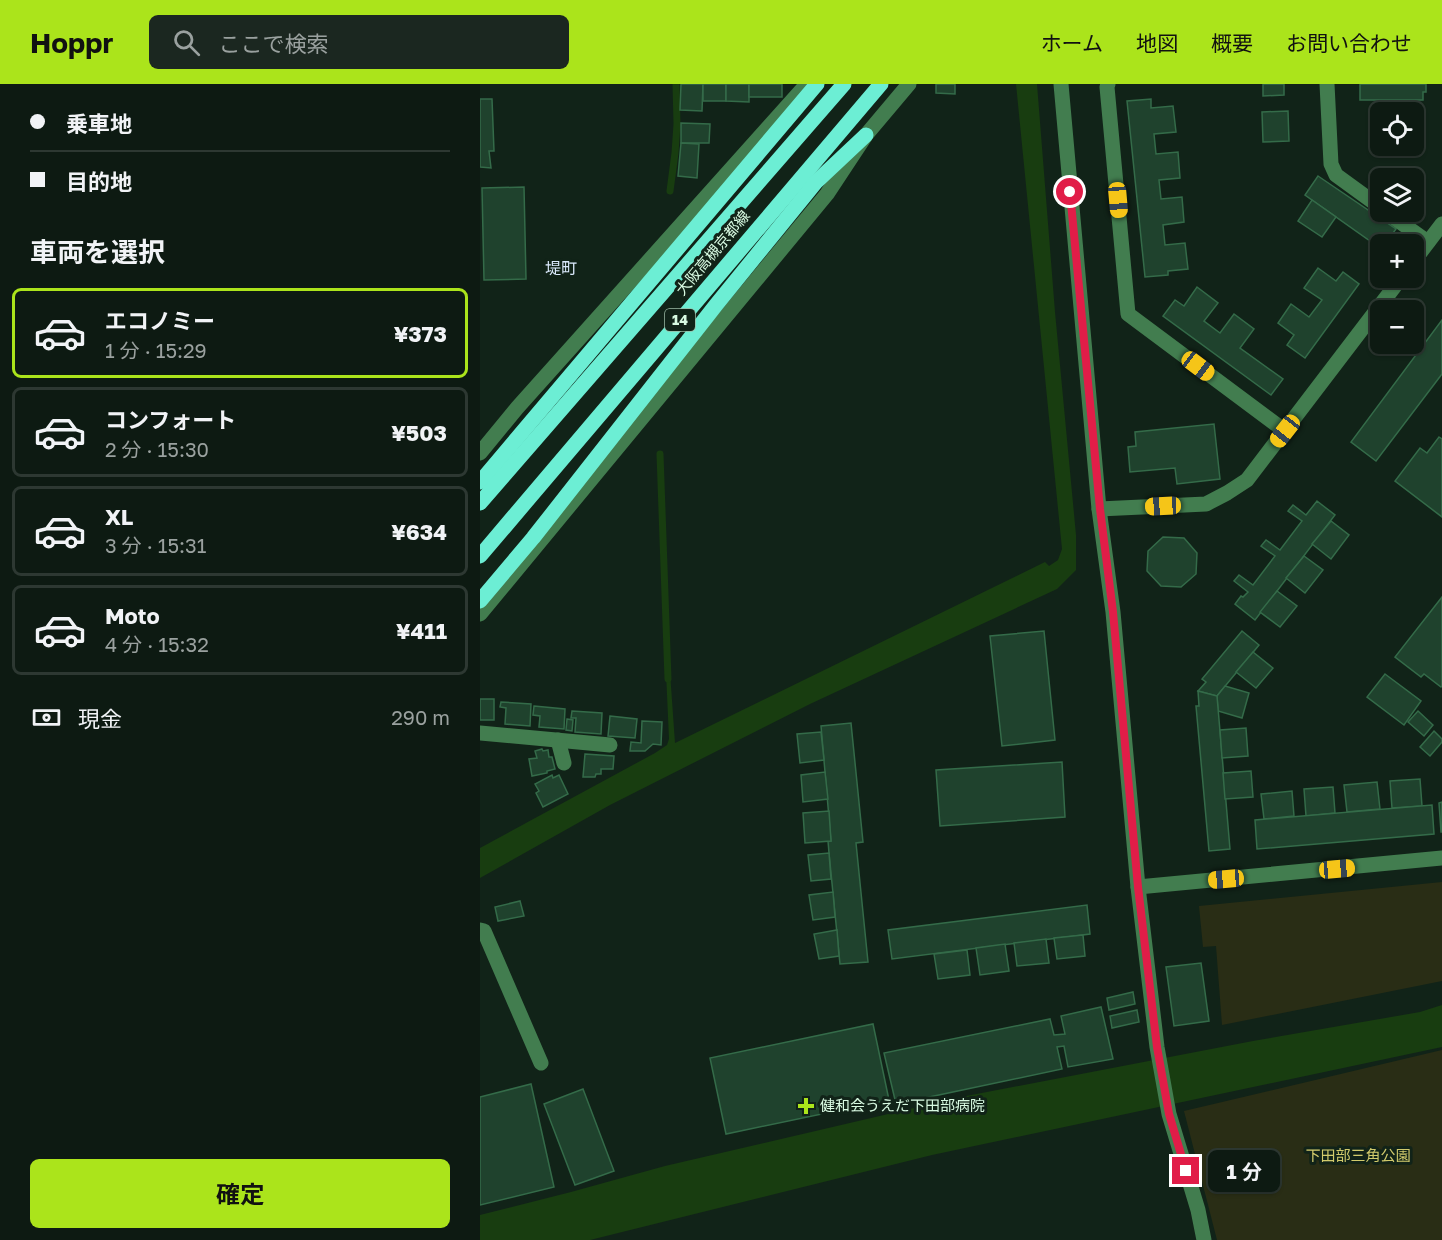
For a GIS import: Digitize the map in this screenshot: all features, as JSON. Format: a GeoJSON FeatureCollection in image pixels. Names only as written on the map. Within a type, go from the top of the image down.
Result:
{"type":"FeatureCollection","features":[{"type":"Feature","properties":{"kind":"main road"},"geometry":{"type":"LineString","coordinates":[[480,482],[817,84]]}},
{"type":"Feature","properties":{"kind":"main road","name":"大阪高槻京都線"},"geometry":{"type":"LineString","coordinates":[[480,503],[844,84]]}},
{"type":"Feature","properties":{"kind":"main road","name":"大阪高槻京都線"},"geometry":{"type":"LineString","coordinates":[[480,556],[881,84]]}},
{"type":"Feature","properties":{"kind":"main road"},"geometry":{"type":"LineString","coordinates":[[480,601],[533,538],[816,182],[866,135]]}},
{"type":"Feature","properties":{"kind":"street"},"geometry":{"type":"LineString","coordinates":[[480,453],[517,408],[807,84]]}},
{"type":"Feature","properties":{"kind":"street"},"geometry":{"type":"LineString","coordinates":[[480,614],[827,194],[866,135],[909,84]]}},
{"type":"Feature","properties":{"kind":"street"},"geometry":{"type":"LineString","coordinates":[[1061,84],[1100,509],[1113,612],[1138,887],[1157,1047],[1169,1114],[1198,1210],[1204,1240]]}},
{"type":"Feature","properties":{"kind":"street"},"geometry":{"type":"LineString","coordinates":[[1108,84],[1128,314],[1285,431]]}},
{"type":"Feature","properties":{"kind":"street"},"geometry":{"type":"LineString","coordinates":[[1327,84],[1331,164],[1336,175],[1370,200]]}},
{"type":"Feature","properties":{"kind":"street"},"geometry":{"type":"LineString","coordinates":[[1400,222],[1428,242]]}},
{"type":"Feature","properties":{"kind":"street"},"geometry":{"type":"LineString","coordinates":[[1424,247],[1442,224]]}},
{"type":"Feature","properties":{"kind":"street"},"geometry":{"type":"LineString","coordinates":[[1100,509],[1206,504],[1247,480],[1393,288]]}},
{"type":"Feature","properties":{"kind":"street"},"geometry":{"type":"LineString","coordinates":[[480,733],[610,745]]}},
{"type":"Feature","properties":{"kind":"street"},"geometry":{"type":"LineString","coordinates":[[558,740],[564,764]]}},
{"type":"Feature","properties":{"kind":"street"},"geometry":{"type":"LineString","coordinates":[[1138,887],[1442,858]]}},
{"type":"Feature","properties":{"kind":"street"},"geometry":{"type":"LineString","coordinates":[[480,930],[484,931],[541,1063]]}},
{"type":"Feature","properties":{"kind":"green space"},"geometry":{"type":"Polygon","coordinates":[[[1442,882],[1442,981],[1222,1025],[1216,946],[1203,947],[1199,906],[1442,882]]]}},
{"type":"Feature","properties":{"kind":"green space","name":"下田部三角公園"},"geometry":{"type":"Polygon","coordinates":[[[1442,1050],[1442,1240],[1217,1240],[1184,1111],[1442,1050]]]}},
{"type":"Feature","properties":{"kind":"shaded area"},"geometry":{"type":"Polygon","coordinates":[[[1016,84],[1037,84],[1076,535],[1076,570],[1057,589],[810,704],[610,805],[480,878],[480,848],[667,745],[669,739],[666,672],[670,672],[675,743],[1045,562],[1049,566],[1058,560],[1062,549],[1016,84]]]}},
{"type":"Feature","properties":{"kind":"shaded area"},"geometry":{"type":"Polygon","coordinates":[[[1442,1005],[1442,1047],[932,1155],[590,1240],[480,1240],[480,1215],[665,1166],[961,1097],[1253,1041],[1420,1012],[1442,1005]]]}},
{"type":"Feature","properties":{"kind":"building"},"geometry":{"type":"Polygon","coordinates":[[[681,84],[703,84],[702,111],[680,110],[681,84]]]}},
{"type":"Feature","properties":{"kind":"building"},"geometry":{"type":"Polygon","coordinates":[[[703,84],[726,84],[726,101],[703,101],[703,84]]]}},
{"type":"Feature","properties":{"kind":"building"},"geometry":{"type":"Polygon","coordinates":[[[726,84],[749,84],[749,102],[726,101],[726,84]]]}},
{"type":"Feature","properties":{"kind":"building"},"geometry":{"type":"Polygon","coordinates":[[[749,84],[782,84],[782,97],[749,97],[749,84]]]}},
{"type":"Feature","properties":{"kind":"building"},"geometry":{"type":"Polygon","coordinates":[[[936,84],[955,84],[955,94],[936,93],[936,84]]]}},
{"type":"Feature","properties":{"kind":"building"},"geometry":{"type":"Polygon","coordinates":[[[1263,84],[1284,84],[1284,95],[1263,96],[1263,84]]]}},
{"type":"Feature","properties":{"kind":"building"},"geometry":{"type":"Polygon","coordinates":[[[1360,84],[1426,84],[1426,92],[1423,92],[1423,100],[1360,100],[1360,84]]]}},
{"type":"Feature","properties":{"kind":"building"},"geometry":{"type":"Polygon","coordinates":[[[480,99],[492,99],[494,151],[489,151],[491,168],[480,167],[480,99]]]}},
{"type":"Feature","properties":{"kind":"building"},"geometry":{"type":"Polygon","coordinates":[[[1151,99],[1151,108],[1173,106],[1176,132],[1154,134],[1156,154],[1178,152],[1180,178],[1159,180],[1161,199],[1182,197],[1184,222],[1163,225],[1165,245],[1185,243],[1188,269],[1168,271],[1168,275],[1145,277],[1127,101],[1151,99]]]}},
{"type":"Feature","properties":{"kind":"building"},"geometry":{"type":"Polygon","coordinates":[[[1288,111],[1289,141],[1263,142],[1262,112],[1288,111]]]}},
{"type":"Feature","properties":{"kind":"building"},"geometry":{"type":"Polygon","coordinates":[[[681,123],[710,124],[709,143],[681,143],[681,123]]]}},
{"type":"Feature","properties":{"kind":"building"},"geometry":{"type":"Polygon","coordinates":[[[681,143],[699,144],[697,178],[678,176],[681,143]]]}},
{"type":"Feature","properties":{"kind":"building"},"geometry":{"type":"Polygon","coordinates":[[[1318,176],[1370,211],[1370,222],[1386,222],[1396,229],[1392,234],[1370,234],[1370,241],[1305,195],[1318,176]]]}},
{"type":"Feature","properties":{"kind":"building"},"geometry":{"type":"Polygon","coordinates":[[[524,187],[526,279],[484,280],[482,188],[524,187]]]}},
{"type":"Feature","properties":{"kind":"building"},"geometry":{"type":"Polygon","coordinates":[[[1312,200],[1336,217],[1322,237],[1298,221],[1312,200]]]}},
{"type":"Feature","properties":{"kind":"building"},"geometry":{"type":"Polygon","coordinates":[[[1318,268],[1336,281],[1343,272],[1359,284],[1305,358],[1287,345],[1294,335],[1278,323],[1291,304],[1309,317],[1322,300],[1304,288],[1318,268]]]}},
{"type":"Feature","properties":{"kind":"building"},"geometry":{"type":"Polygon","coordinates":[[[1197,287],[1218,303],[1204,321],[1220,333],[1234,314],[1254,329],[1240,348],[1283,379],[1271,395],[1163,316],[1175,300],[1184,306],[1197,287]]]}},
{"type":"Feature","properties":{"kind":"building"},"geometry":{"type":"Polygon","coordinates":[[[1442,320],[1442,374],[1376,461],[1351,442],[1417,354],[1424,354],[1424,344],[1442,320]]]}},
{"type":"Feature","properties":{"kind":"building"},"geometry":{"type":"Polygon","coordinates":[[[1214,424],[1220,479],[1177,484],[1175,468],[1130,472],[1128,447],[1136,446],[1135,432],[1214,424]]]}},
{"type":"Feature","properties":{"kind":"building"},"geometry":{"type":"Polygon","coordinates":[[[1439,437],[1442,439],[1442,517],[1395,481],[1420,448],[1427,453],[1439,437]]]}},
{"type":"Feature","properties":{"kind":"building"},"geometry":{"type":"Polygon","coordinates":[[[1317,501],[1335,515],[1255,620],[1235,604],[1241,596],[1243,597],[1248,592],[1234,581],[1239,575],[1253,585],[1275,556],[1261,546],[1266,540],[1280,550],[1302,521],[1288,511],[1293,505],[1306,515],[1317,501]]]}},
{"type":"Feature","properties":{"kind":"building"},"geometry":{"type":"Polygon","coordinates":[[[1331,521],[1349,535],[1331,559],[1312,544],[1331,521]]]}},
{"type":"Feature","properties":{"kind":"building"},"geometry":{"type":"Polygon","coordinates":[[[1163,537],[1184,538],[1197,553],[1196,574],[1181,587],[1161,586],[1147,571],[1148,551],[1163,537]]]}},
{"type":"Feature","properties":{"kind":"building"},"geometry":{"type":"Polygon","coordinates":[[[1304,556],[1323,570],[1305,593],[1286,578],[1304,556]]]}},
{"type":"Feature","properties":{"kind":"building"},"geometry":{"type":"Polygon","coordinates":[[[1277,591],[1297,606],[1280,627],[1260,612],[1277,591]]]}},
{"type":"Feature","properties":{"kind":"building"},"geometry":{"type":"Polygon","coordinates":[[[1442,597],[1441,687],[1424,674],[1421,677],[1395,657],[1442,597]]]}},
{"type":"Feature","properties":{"kind":"building"},"geometry":{"type":"Polygon","coordinates":[[[1044,631],[1055,740],[1002,746],[990,636],[1044,631]]]}},
{"type":"Feature","properties":{"kind":"building"},"geometry":{"type":"Polygon","coordinates":[[[1242,631],[1259,645],[1217,696],[1198,691],[1206,682],[1202,679],[1242,631]]]}},
{"type":"Feature","properties":{"kind":"building"},"geometry":{"type":"Polygon","coordinates":[[[1253,652],[1273,668],[1256,688],[1236,672],[1253,652]]]}},
{"type":"Feature","properties":{"kind":"building"},"geometry":{"type":"Polygon","coordinates":[[[1385,674],[1421,701],[1404,725],[1367,697],[1385,674]]]}},
{"type":"Feature","properties":{"kind":"building"},"geometry":{"type":"Polygon","coordinates":[[[1225,686],[1249,693],[1242,718],[1218,711],[1217,696],[1225,686]]]}},
{"type":"Feature","properties":{"kind":"building"},"geometry":{"type":"Polygon","coordinates":[[[1198,691],[1217,696],[1230,849],[1209,851],[1196,706],[1199,706],[1198,691]]]}},
{"type":"Feature","properties":{"kind":"building"},"geometry":{"type":"Polygon","coordinates":[[[480,699],[494,699],[494,720],[480,720],[480,699]]]}},
{"type":"Feature","properties":{"kind":"building"},"geometry":{"type":"Polygon","coordinates":[[[501,702],[531,704],[530,726],[505,724],[506,708],[500,707],[501,702]]]}},
{"type":"Feature","properties":{"kind":"building"},"geometry":{"type":"Polygon","coordinates":[[[534,706],[565,709],[564,729],[539,727],[540,716],[533,715],[534,706]]]}},
{"type":"Feature","properties":{"kind":"building"},"geometry":{"type":"Polygon","coordinates":[[[572,711],[602,713],[601,734],[575,732],[576,718],[571,718],[572,711]]]}},
{"type":"Feature","properties":{"kind":"building"},"geometry":{"type":"Polygon","coordinates":[[[1418,711],[1433,725],[1424,736],[1408,722],[1418,711]]]}},
{"type":"Feature","properties":{"kind":"building"},"geometry":{"type":"Polygon","coordinates":[[[610,716],[637,719],[635,738],[608,736],[610,716]]]}},
{"type":"Feature","properties":{"kind":"building"},"geometry":{"type":"Polygon","coordinates":[[[567,719],[573,720],[572,731],[566,730],[567,719]]]}},
{"type":"Feature","properties":{"kind":"building"},"geometry":{"type":"Polygon","coordinates":[[[642,721],[662,722],[661,745],[653,744],[645,751],[630,751],[631,742],[641,743],[642,721]]]}},
{"type":"Feature","properties":{"kind":"building"},"geometry":{"type":"Polygon","coordinates":[[[851,723],[863,842],[856,843],[868,962],[840,964],[828,841],[831,841],[821,726],[851,723]]]}},
{"type":"Feature","properties":{"kind":"building"},"geometry":{"type":"Polygon","coordinates":[[[1246,728],[1248,756],[1222,758],[1220,730],[1246,728]]]}},
{"type":"Feature","properties":{"kind":"building"},"geometry":{"type":"Polygon","coordinates":[[[1434,731],[1442,742],[1430,756],[1420,747],[1434,731]]]}},
{"type":"Feature","properties":{"kind":"building"},"geometry":{"type":"Polygon","coordinates":[[[821,732],[824,760],[800,763],[797,734],[821,732]]]}},
{"type":"Feature","properties":{"kind":"building"},"geometry":{"type":"Polygon","coordinates":[[[542,749],[543,751],[548,750],[555,769],[532,776],[529,759],[537,758],[535,751],[542,749]]]}},
{"type":"Feature","properties":{"kind":"building"},"geometry":{"type":"Polygon","coordinates":[[[585,754],[614,756],[613,769],[601,769],[601,774],[596,774],[595,777],[583,777],[585,754]]]}},
{"type":"Feature","properties":{"kind":"building"},"geometry":{"type":"Polygon","coordinates":[[[1062,762],[1065,817],[940,826],[936,770],[1062,762]]]}},
{"type":"Feature","properties":{"kind":"building"},"geometry":{"type":"Polygon","coordinates":[[[1251,771],[1253,797],[1225,799],[1223,773],[1251,771]]]}},
{"type":"Feature","properties":{"kind":"building"},"geometry":{"type":"Polygon","coordinates":[[[825,772],[828,799],[803,802],[801,775],[825,772]]]}},
{"type":"Feature","properties":{"kind":"building"},"geometry":{"type":"Polygon","coordinates":[[[552,775],[553,778],[559,775],[568,794],[543,807],[536,793],[539,791],[535,784],[552,775]]]}},
{"type":"Feature","properties":{"kind":"building"},"geometry":{"type":"Polygon","coordinates":[[[1420,779],[1422,806],[1392,808],[1390,781],[1420,779]]]}},
{"type":"Feature","properties":{"kind":"building"},"geometry":{"type":"Polygon","coordinates":[[[1377,782],[1380,809],[1347,812],[1344,785],[1377,782]]]}},
{"type":"Feature","properties":{"kind":"building"},"geometry":{"type":"Polygon","coordinates":[[[1333,787],[1335,813],[1306,816],[1304,789],[1333,787]]]}},
{"type":"Feature","properties":{"kind":"building"},"geometry":{"type":"Polygon","coordinates":[[[1292,791],[1294,816],[1264,819],[1261,794],[1292,791]]]}},
{"type":"Feature","properties":{"kind":"building"},"geometry":{"type":"Polygon","coordinates":[[[1442,802],[1442,832],[1441,832],[1439,803],[1442,802]]]}},
{"type":"Feature","properties":{"kind":"building"},"geometry":{"type":"Polygon","coordinates":[[[1432,805],[1434,834],[1257,849],[1255,820],[1432,805]]]}},
{"type":"Feature","properties":{"kind":"building"},"geometry":{"type":"Polygon","coordinates":[[[829,811],[831,841],[805,843],[803,813],[829,811]]]}},
{"type":"Feature","properties":{"kind":"building"},"geometry":{"type":"Polygon","coordinates":[[[829,853],[831,879],[811,881],[808,855],[829,853]]]}},
{"type":"Feature","properties":{"kind":"building"},"geometry":{"type":"Polygon","coordinates":[[[833,892],[835,917],[813,920],[809,895],[833,892]]]}},
{"type":"Feature","properties":{"kind":"building"},"geometry":{"type":"Polygon","coordinates":[[[520,901],[524,916],[498,921],[495,907],[520,901]]]}},
{"type":"Feature","properties":{"kind":"building"},"geometry":{"type":"Polygon","coordinates":[[[1087,905],[1090,934],[892,959],[888,930],[1087,905]]]}},
{"type":"Feature","properties":{"kind":"building"},"geometry":{"type":"Polygon","coordinates":[[[837,930],[839,956],[819,959],[814,934],[837,930]]]}},
{"type":"Feature","properties":{"kind":"building"},"geometry":{"type":"Polygon","coordinates":[[[1083,935],[1085,956],[1057,959],[1054,938],[1083,935]]]}},
{"type":"Feature","properties":{"kind":"building"},"geometry":{"type":"Polygon","coordinates":[[[1046,939],[1049,963],[1017,966],[1014,943],[1046,939]]]}},
{"type":"Feature","properties":{"kind":"building"},"geometry":{"type":"Polygon","coordinates":[[[1005,944],[1009,971],[980,975],[976,948],[1005,944]]]}},
{"type":"Feature","properties":{"kind":"building"},"geometry":{"type":"Polygon","coordinates":[[[967,950],[970,975],[938,979],[934,954],[967,950]]]}},
{"type":"Feature","properties":{"kind":"building"},"geometry":{"type":"Polygon","coordinates":[[[1201,963],[1209,1021],[1174,1026],[1166,967],[1201,963]]]}},
{"type":"Feature","properties":{"kind":"building"},"geometry":{"type":"Polygon","coordinates":[[[1133,992],[1135,1004],[1109,1010],[1107,998],[1133,992]]]}},
{"type":"Feature","properties":{"kind":"building"},"geometry":{"type":"Polygon","coordinates":[[[1101,1007],[1113,1059],[1068,1067],[1064,1046],[1057,1047],[1062,1069],[896,1104],[884,1053],[1050,1019],[1054,1035],[1065,1034],[1061,1016],[1101,1007]]]}},
{"type":"Feature","properties":{"kind":"building"},"geometry":{"type":"Polygon","coordinates":[[[1137,1010],[1139,1022],[1112,1028],[1110,1016],[1137,1010]]]}},
{"type":"Feature","properties":{"kind":"building"},"geometry":{"type":"Polygon","coordinates":[[[873,1024],[889,1100],[726,1134],[710,1058],[873,1024]]]}},
{"type":"Feature","properties":{"kind":"building"},"geometry":{"type":"Polygon","coordinates":[[[531,1084],[554,1187],[480,1205],[480,1097],[531,1084]]]}},
{"type":"Feature","properties":{"kind":"building"},"geometry":{"type":"Polygon","coordinates":[[[583,1089],[614,1171],[575,1185],[544,1104],[583,1089]]]}},
{"type":"Feature","properties":{"kind":"waterway"},"geometry":{"type":"LineString","coordinates":[[670,191],[677,124],[676,84]]}},
{"type":"Feature","properties":{"kind":"waterway"},"geometry":{"type":"LineString","coordinates":[[660,454],[668,679]]}},
{"type":"Feature","properties":{"kind":"place","name":"健和会うえだ下田部病院"},"geometry":{"type":"Point","coordinates":[806,1106]}},
{"type":"Feature","properties":{"kind":"district","name":"堤町"},"geometry":{"type":"Point","coordinates":[561,268]}},
{"type":"Feature","properties":{"kind":"route"},"geometry":{"type":"LineString","coordinates":[[1070,192],[1100,509],[1113,612],[1138,887],[1157,1047],[1169,1114],[1186,1171]]}}]}
